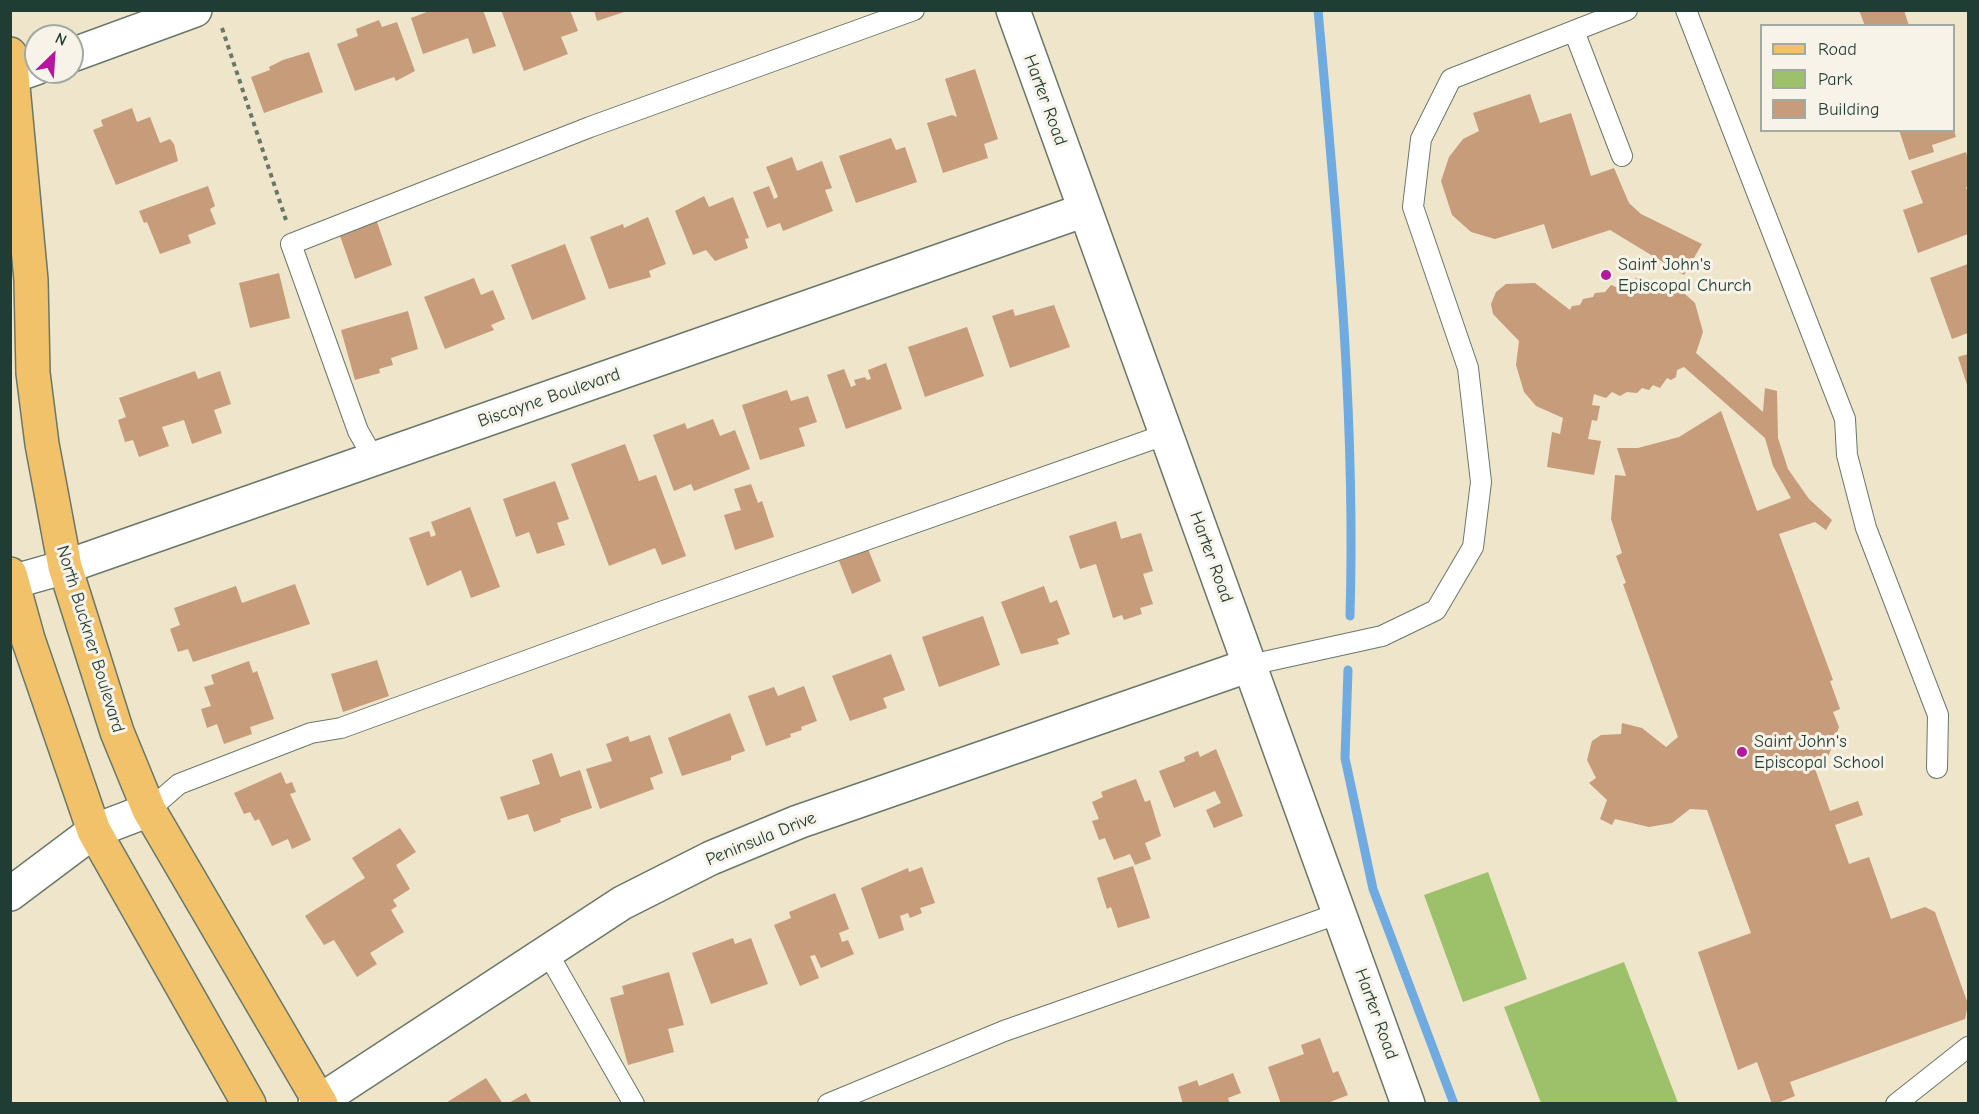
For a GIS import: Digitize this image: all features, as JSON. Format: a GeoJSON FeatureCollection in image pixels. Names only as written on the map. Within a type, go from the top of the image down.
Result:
{"type":"FeatureCollection","features":[{"type":"Feature","properties":{"kind":"main road","name":"North Buckner Boulevard"},"geometry":{"type":"LineString","coordinates":[[18,69],[31,280],[33,372],[42,444],[65,567],[117,732],[148,810],[319,1103]]}},
{"type":"Feature","properties":{"kind":"main road"},"geometry":{"type":"LineString","coordinates":[[11,578],[28,639],[94,831],[241,1100]]}},
{"type":"Feature","properties":{"kind":"street","name":"Harter Road"},"geometry":{"type":"LineString","coordinates":[[1013,10],[1408,1104]]}},
{"type":"Feature","properties":{"kind":"street"},"geometry":{"type":"LineString","coordinates":[[84,52],[207,16]]}},
{"type":"Feature","properties":{"kind":"street","name":"Biscayne Boulevard"},"geometry":{"type":"LineString","coordinates":[[11,578],[65,567],[1085,210]]}},
{"type":"Feature","properties":{"kind":"street","name":"Peninsula Drive"},"geometry":{"type":"LineString","coordinates":[[319,1103],[622,903],[722,853],[809,818],[1250,665]]}},
{"type":"Feature","properties":{"kind":"street"},"geometry":{"type":"LineString","coordinates":[[10,894],[94,831],[148,810]]}},
{"type":"Feature","properties":{"kind":"lane"},"geometry":{"type":"LineString","coordinates":[[374,459],[358,431],[291,244],[590,127],[914,10]]}},
{"type":"Feature","properties":{"kind":"lane"},"geometry":{"type":"LineString","coordinates":[[1250,665],[1382,636],[1436,610],[1473,547],[1481,482],[1468,368],[1413,207],[1421,139],[1450,80],[1627,10]]}},
{"type":"Feature","properties":{"kind":"lane"},"geometry":{"type":"LineString","coordinates":[[1686,10],[1845,419],[1847,455],[1866,528],[1938,715],[1937,768]]}},
{"type":"Feature","properties":{"kind":"lane"},"geometry":{"type":"LineString","coordinates":[[1574,31],[1622,156]]}},
{"type":"Feature","properties":{"kind":"lane"},"geometry":{"type":"LineString","coordinates":[[148,810],[179,784],[310,733],[341,728],[655,614],[1167,434]]}},
{"type":"Feature","properties":{"kind":"lane"},"geometry":{"type":"LineString","coordinates":[[828,1104],[1004,1031],[1340,913]]}},
{"type":"Feature","properties":{"kind":"lane"},"geometry":{"type":"LineString","coordinates":[[547,952],[634,1104]]}},
{"type":"Feature","properties":{"kind":"lane"},"geometry":{"type":"LineString","coordinates":[[1896,1104],[1968,1047]]}},
{"type":"Feature","properties":{"kind":"path"},"geometry":{"type":"LineString","coordinates":[[207,16],[287,224],[291,244]]}},
{"type":"Feature","properties":{"kind":"green space"},"geometry":{"type":"Polygon","coordinates":[[[1488,872],[1527,979],[1463,1002],[1424,895],[1488,872]]]}},
{"type":"Feature","properties":{"kind":"green space"},"geometry":{"type":"Polygon","coordinates":[[[1624,962],[1678,1103],[1541,1103],[1504,1007],[1624,962]]]}},
{"type":"Feature","properties":{"kind":"building"},"geometry":{"type":"Polygon","coordinates":[[[432,10],[483,10],[496,46],[473,54],[468,38],[423,54],[411,18],[432,10]]]}},
{"type":"Feature","properties":{"kind":"building"},"geometry":{"type":"Polygon","coordinates":[[[501,10],[570,10],[578,31],[561,37],[568,54],[524,71],[501,10]]]}},
{"type":"Feature","properties":{"kind":"building"},"geometry":{"type":"Polygon","coordinates":[[[594,10],[627,10],[627,11],[597,21],[594,10]]]}},
{"type":"Feature","properties":{"kind":"building"},"geometry":{"type":"Polygon","coordinates":[[[1859,10],[1904,10],[1908,24],[1864,24],[1859,10]]]}},
{"type":"Feature","properties":{"kind":"building"},"geometry":{"type":"Polygon","coordinates":[[[379,20],[382,27],[397,22],[415,71],[396,81],[394,77],[355,91],[337,44],[358,36],[356,29],[379,20]]]}},
{"type":"Feature","properties":{"kind":"building"},"geometry":{"type":"Polygon","coordinates":[[[309,52],[323,92],[264,113],[251,77],[270,70],[269,67],[283,60],[309,52]]]}},
{"type":"Feature","properties":{"kind":"building"},"geometry":{"type":"Polygon","coordinates":[[[975,69],[998,139],[984,144],[988,158],[943,173],[927,123],[952,115],[957,117],[945,79],[975,69]]]}},
{"type":"Feature","properties":{"kind":"building"},"geometry":{"type":"Polygon","coordinates":[[[1530,94],[1540,123],[1571,113],[1591,176],[1614,168],[1629,203],[1641,214],[1702,244],[1684,275],[1610,230],[1552,249],[1544,224],[1495,239],[1471,232],[1452,215],[1441,181],[1449,157],[1463,139],[1479,131],[1473,113],[1530,94]]]}},
{"type":"Feature","properties":{"kind":"building"},"geometry":{"type":"Polygon","coordinates":[[[132,108],[137,122],[150,117],[160,143],[170,139],[174,144],[178,161],[116,185],[93,130],[103,126],[101,120],[132,108]]]}},
{"type":"Feature","properties":{"kind":"building"},"geometry":{"type":"Polygon","coordinates":[[[1900,132],[1955,132],[1956,137],[1932,145],[1934,152],[1909,160],[1900,132]]]}},
{"type":"Feature","properties":{"kind":"building"},"geometry":{"type":"Polygon","coordinates":[[[891,138],[896,150],[905,147],[917,182],[856,203],[839,156],[891,138]]]}},
{"type":"Feature","properties":{"kind":"building"},"geometry":{"type":"Polygon","coordinates":[[[1966,152],[1968,160],[1968,186],[1966,187],[1968,234],[1918,253],[1903,210],[1923,203],[1911,171],[1966,152]]]}},
{"type":"Feature","properties":{"kind":"building"},"geometry":{"type":"Polygon","coordinates":[[[792,157],[797,171],[822,161],[832,188],[825,190],[833,211],[783,231],[780,223],[767,228],[753,192],[769,186],[774,199],[778,197],[766,167],[792,157]]]}},
{"type":"Feature","properties":{"kind":"building"},"geometry":{"type":"Polygon","coordinates":[[[208,186],[215,206],[210,209],[216,224],[188,235],[191,243],[160,254],[147,222],[144,223],[139,211],[208,186]]]}},
{"type":"Feature","properties":{"kind":"building"},"geometry":{"type":"Polygon","coordinates":[[[704,196],[709,207],[733,197],[749,238],[745,239],[748,248],[715,261],[706,250],[693,255],[675,211],[704,196]]]}},
{"type":"Feature","properties":{"kind":"building"},"geometry":{"type":"Polygon","coordinates":[[[648,217],[666,264],[649,271],[651,277],[609,289],[590,237],[623,224],[624,228],[648,217]]]}},
{"type":"Feature","properties":{"kind":"building"},"geometry":{"type":"Polygon","coordinates":[[[376,219],[392,265],[355,279],[339,233],[376,219]]]}},
{"type":"Feature","properties":{"kind":"building"},"geometry":{"type":"Polygon","coordinates":[[[565,244],[586,299],[532,320],[511,265],[565,244]]]}},
{"type":"Feature","properties":{"kind":"building"},"geometry":{"type":"Polygon","coordinates":[[[1968,264],[1968,333],[1952,339],[1930,278],[1968,264]]]}},
{"type":"Feature","properties":{"kind":"building"},"geometry":{"type":"Polygon","coordinates":[[[279,273],[290,318],[250,328],[239,283],[279,273]]]}},
{"type":"Feature","properties":{"kind":"building"},"geometry":{"type":"Polygon","coordinates":[[[474,278],[481,295],[493,290],[505,319],[491,325],[494,330],[445,349],[424,297],[474,278]]]}},
{"type":"Feature","properties":{"kind":"building"},"geometry":{"type":"Polygon","coordinates":[[[1636,278],[1644,279],[1648,284],[1677,287],[1695,303],[1703,332],[1696,353],[1763,412],[1765,388],[1777,391],[1778,438],[1788,469],[1809,499],[1832,520],[1826,530],[1815,522],[1779,534],[1833,680],[1830,681],[1840,709],[1833,712],[1839,727],[1827,760],[1813,763],[1830,811],[1858,801],[1863,815],[1835,825],[1849,864],[1869,857],[1891,919],[1925,907],[1935,912],[1968,1004],[1965,1019],[1790,1082],[1795,1096],[1775,1104],[1772,1104],[1757,1062],[1738,1070],[1698,952],[1751,933],[1707,810],[1690,809],[1672,823],[1649,827],[1615,819],[1612,825],[1600,819],[1607,800],[1589,783],[1596,778],[1587,760],[1592,741],[1601,735],[1621,734],[1622,723],[1642,728],[1666,747],[1678,737],[1623,584],[1626,583],[1616,556],[1622,553],[1611,519],[1615,475],[1626,476],[1617,448],[1638,448],[1679,437],[1721,411],[1757,511],[1791,498],[1773,466],[1765,438],[1684,367],[1677,370],[1676,377],[1671,380],[1667,378],[1660,388],[1653,385],[1649,390],[1642,388],[1637,393],[1627,392],[1620,396],[1612,392],[1606,398],[1594,394],[1592,405],[1600,406],[1597,421],[1592,420],[1588,439],[1601,441],[1594,475],[1547,467],[1552,432],[1560,434],[1563,418],[1536,406],[1524,392],[1516,365],[1519,341],[1493,314],[1491,304],[1496,292],[1506,284],[1535,283],[1570,310],[1572,306],[1580,305],[1583,299],[1593,297],[1595,293],[1605,292],[1611,285],[1618,288],[1621,283],[1631,284],[1636,278]]]}},
{"type":"Feature","properties":{"kind":"building"},"geometry":{"type":"Polygon","coordinates":[[[1054,305],[1070,347],[1010,368],[992,316],[1013,309],[1015,316],[1054,305]]]}},
{"type":"Feature","properties":{"kind":"building"},"geometry":{"type":"Polygon","coordinates":[[[408,311],[418,349],[391,358],[393,365],[379,369],[380,373],[355,380],[341,330],[408,311]]]}},
{"type":"Feature","properties":{"kind":"building"},"geometry":{"type":"Polygon","coordinates":[[[967,327],[984,376],[925,397],[908,347],[967,327]]]}},
{"type":"Feature","properties":{"kind":"building"},"geometry":{"type":"Polygon","coordinates":[[[1968,354],[1968,388],[1958,357],[1968,354]]]}},
{"type":"Feature","properties":{"kind":"building"},"geometry":{"type":"Polygon","coordinates":[[[886,363],[902,409],[846,429],[827,375],[844,369],[851,387],[856,385],[854,380],[865,377],[867,380],[871,379],[868,370],[886,363]]]}},
{"type":"Feature","properties":{"kind":"building"},"geometry":{"type":"Polygon","coordinates":[[[195,371],[198,379],[220,371],[231,404],[214,410],[222,433],[192,444],[184,420],[162,427],[169,446],[139,457],[133,440],[125,442],[118,420],[126,417],[119,398],[195,371]]]}},
{"type":"Feature","properties":{"kind":"building"},"geometry":{"type":"Polygon","coordinates":[[[787,390],[791,401],[808,396],[817,422],[799,428],[805,446],[760,460],[742,405],[787,390]]]}},
{"type":"Feature","properties":{"kind":"building"},"geometry":{"type":"Polygon","coordinates":[[[713,419],[720,436],[735,430],[750,469],[694,491],[691,484],[674,491],[653,435],[685,423],[687,429],[713,419]]]}},
{"type":"Feature","properties":{"kind":"building"},"geometry":{"type":"Polygon","coordinates":[[[625,444],[639,481],[656,475],[686,556],[662,565],[655,548],[609,566],[571,464],[625,444]]]}},
{"type":"Feature","properties":{"kind":"building"},"geometry":{"type":"Polygon","coordinates":[[[555,481],[569,519],[557,523],[565,545],[537,554],[529,532],[516,537],[503,499],[555,481]]]}},
{"type":"Feature","properties":{"kind":"building"},"geometry":{"type":"Polygon","coordinates":[[[751,484],[758,503],[762,501],[774,537],[735,550],[724,515],[741,510],[734,489],[751,484]]]}},
{"type":"Feature","properties":{"kind":"building"},"geometry":{"type":"Polygon","coordinates":[[[470,507],[500,587],[471,598],[461,570],[427,586],[409,538],[429,531],[431,537],[436,535],[431,522],[470,507]]]}},
{"type":"Feature","properties":{"kind":"building"},"geometry":{"type":"Polygon","coordinates":[[[1116,521],[1121,539],[1141,533],[1153,571],[1143,574],[1153,604],[1140,608],[1142,614],[1124,620],[1122,615],[1113,618],[1096,564],[1080,569],[1069,536],[1116,521]]]}},
{"type":"Feature","properties":{"kind":"building"},"geometry":{"type":"Polygon","coordinates":[[[868,549],[881,581],[852,594],[839,561],[868,549]]]}},
{"type":"Feature","properties":{"kind":"building"},"geometry":{"type":"Polygon","coordinates":[[[295,584],[310,624],[193,662],[188,649],[178,652],[170,629],[180,625],[174,608],[236,586],[242,603],[295,584]]]}},
{"type":"Feature","properties":{"kind":"building"},"geometry":{"type":"Polygon","coordinates":[[[1044,586],[1050,603],[1057,600],[1070,634],[1057,639],[1059,644],[1021,654],[1001,602],[1044,586]]]}},
{"type":"Feature","properties":{"kind":"building"},"geometry":{"type":"Polygon","coordinates":[[[983,616],[1000,665],[939,687],[922,637],[983,616]]]}},
{"type":"Feature","properties":{"kind":"building"},"geometry":{"type":"Polygon","coordinates":[[[891,654],[905,690],[883,698],[887,708],[850,721],[832,676],[891,654]]]}},
{"type":"Feature","properties":{"kind":"building"},"geometry":{"type":"Polygon","coordinates":[[[377,660],[389,696],[343,712],[331,674],[377,660]]]}},
{"type":"Feature","properties":{"kind":"building"},"geometry":{"type":"Polygon","coordinates":[[[249,661],[253,673],[257,671],[274,719],[250,727],[252,734],[224,744],[217,724],[207,728],[201,709],[211,706],[204,687],[214,684],[211,675],[249,661]]]}},
{"type":"Feature","properties":{"kind":"building"},"geometry":{"type":"Polygon","coordinates":[[[804,686],[817,721],[801,727],[802,730],[790,734],[791,737],[766,746],[748,696],[774,687],[778,696],[804,686]]]}},
{"type":"Feature","properties":{"kind":"building"},"geometry":{"type":"Polygon","coordinates":[[[730,713],[745,751],[731,756],[731,760],[682,776],[668,738],[730,713]]]}},
{"type":"Feature","properties":{"kind":"building"},"geometry":{"type":"Polygon","coordinates":[[[650,735],[663,773],[650,778],[654,789],[600,809],[586,769],[612,761],[606,744],[628,736],[630,742],[650,735]]]}},
{"type":"Feature","properties":{"kind":"building"},"geometry":{"type":"Polygon","coordinates":[[[1216,749],[1243,816],[1214,828],[1206,810],[1221,803],[1215,791],[1174,808],[1159,771],[1185,761],[1184,757],[1198,751],[1200,757],[1216,749]]]}},
{"type":"Feature","properties":{"kind":"building"},"geometry":{"type":"Polygon","coordinates":[[[552,753],[560,777],[580,770],[592,808],[560,819],[561,822],[534,832],[528,814],[508,820],[500,797],[540,784],[532,760],[552,753]]]}},
{"type":"Feature","properties":{"kind":"building"},"geometry":{"type":"Polygon","coordinates":[[[281,772],[286,784],[292,782],[296,792],[290,794],[311,840],[292,849],[288,839],[272,846],[259,819],[255,821],[250,812],[244,814],[234,793],[281,772]]]}},
{"type":"Feature","properties":{"kind":"building"},"geometry":{"type":"Polygon","coordinates":[[[1136,779],[1145,802],[1150,800],[1161,836],[1145,843],[1151,859],[1135,865],[1130,854],[1114,860],[1105,838],[1099,840],[1092,821],[1099,819],[1092,802],[1103,797],[1101,792],[1136,779]]]}},
{"type":"Feature","properties":{"kind":"building"},"geometry":{"type":"Polygon","coordinates":[[[400,828],[416,852],[396,865],[410,889],[393,900],[397,906],[391,910],[404,932],[370,953],[377,964],[357,977],[334,940],[324,945],[305,916],[365,878],[352,858],[400,828]]]}},
{"type":"Feature","properties":{"kind":"building"},"geometry":{"type":"Polygon","coordinates":[[[1133,866],[1150,918],[1118,928],[1111,907],[1107,909],[1097,878],[1133,866]]]}},
{"type":"Feature","properties":{"kind":"building"},"geometry":{"type":"Polygon","coordinates":[[[922,867],[935,903],[920,908],[922,913],[910,918],[908,913],[900,916],[904,930],[879,939],[861,888],[908,868],[909,872],[922,867]]]}},
{"type":"Feature","properties":{"kind":"building"},"geometry":{"type":"Polygon","coordinates":[[[835,893],[849,929],[839,933],[842,942],[848,940],[854,954],[821,968],[815,955],[810,956],[819,978],[800,986],[774,925],[791,918],[789,912],[835,893]]]}},
{"type":"Feature","properties":{"kind":"building"},"geometry":{"type":"Polygon","coordinates":[[[733,938],[735,944],[751,938],[768,984],[711,1004],[692,953],[733,938]]]}},
{"type":"Feature","properties":{"kind":"building"},"geometry":{"type":"Polygon","coordinates":[[[669,972],[684,1025],[668,1029],[674,1052],[628,1065],[610,998],[624,994],[622,986],[669,972]]]}},
{"type":"Feature","properties":{"kind":"building"},"geometry":{"type":"Polygon","coordinates":[[[1320,1038],[1333,1073],[1338,1071],[1348,1095],[1325,1104],[1281,1104],[1268,1067],[1304,1054],[1301,1045],[1320,1038]]]}},
{"type":"Feature","properties":{"kind":"building"},"geometry":{"type":"Polygon","coordinates":[[[1233,1073],[1241,1093],[1228,1098],[1230,1104],[1183,1104],[1178,1087],[1197,1080],[1199,1086],[1233,1073]]]}},
{"type":"Feature","properties":{"kind":"building"},"geometry":{"type":"Polygon","coordinates":[[[486,1078],[503,1104],[444,1104],[486,1078]]]}},
{"type":"Feature","properties":{"kind":"building"},"geometry":{"type":"Polygon","coordinates":[[[526,1093],[532,1104],[507,1104],[526,1093]]]}},
{"type":"Feature","properties":{"kind":"waterway"},"geometry":{"type":"LineString","coordinates":[[1318,10],[1343,313],[1350,464],[1350,616]]}},
{"type":"Feature","properties":{"kind":"waterway"},"geometry":{"type":"LineString","coordinates":[[1348,670],[1345,758],[1373,889],[1454,1104]]}},
{"type":"Feature","properties":{"kind":"place","name":"Saint John's Episcopal Church"},"geometry":{"type":"Point","coordinates":[1606,275]}},
{"type":"Feature","properties":{"kind":"place","name":"Saint John's Episcopal School"},"geometry":{"type":"Point","coordinates":[1742,752]}}]}
